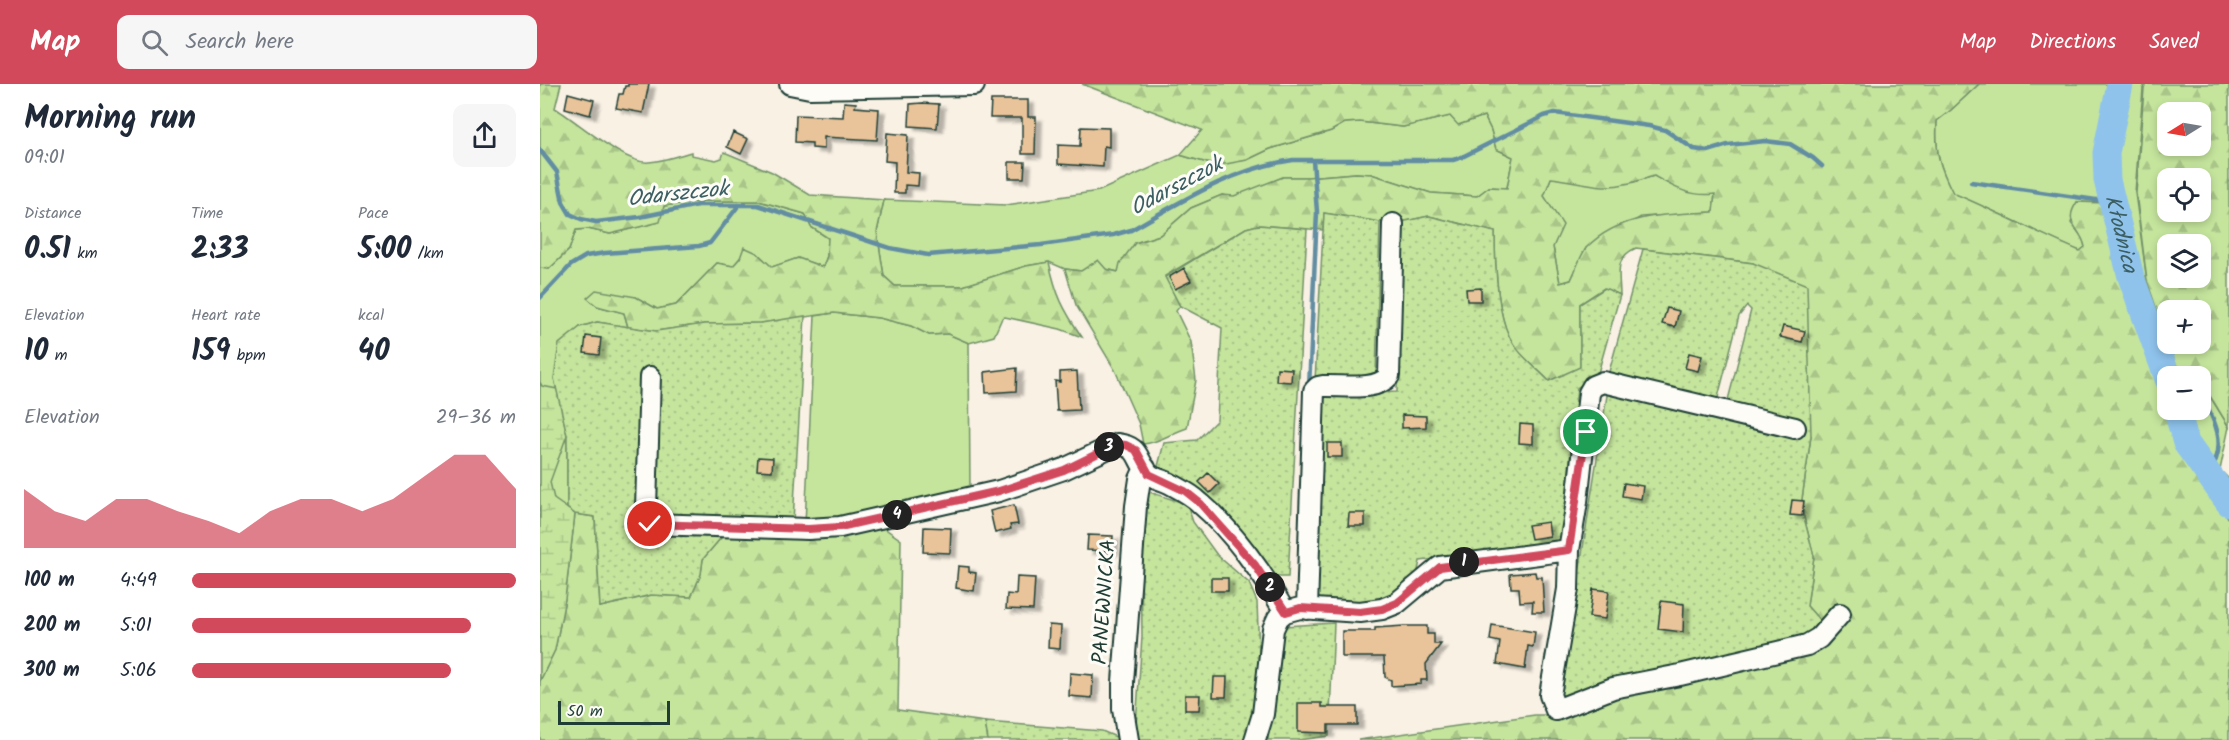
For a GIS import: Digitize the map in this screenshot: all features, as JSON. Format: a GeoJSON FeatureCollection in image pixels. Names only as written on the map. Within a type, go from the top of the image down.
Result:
{"type":"FeatureCollection","features":[{"type":"Feature","properties":{"kind":"street"},"geometry":{"type":"LineString","coordinates":[[790,84],[810,88],[974,86]]}},
{"type":"Feature","properties":{"kind":"street"},"geometry":{"type":"LineString","coordinates":[[1307,609],[1314,391],[1317,387],[1323,386],[1375,385],[1383,382],[1389,376],[1393,224]]}},
{"type":"Feature","properties":{"kind":"street"},"geometry":{"type":"LineString","coordinates":[[650,377],[646,507],[650,524],[808,529],[840,527],[999,491],[1064,470],[1117,444],[1126,445],[1136,450],[1149,474],[1185,491],[1200,503],[1255,565],[1286,612]]}},
{"type":"Feature","properties":{"kind":"street"},"geometry":{"type":"LineString","coordinates":[[1795,428],[1602,382],[1593,386],[1589,393],[1577,502],[1569,550],[1568,589],[1550,695],[1556,710],[1613,688],[1680,675],[1762,654],[1794,649],[1820,638],[1840,614]]}},
{"type":"Feature","properties":{"kind":"street","name":"PANEWNICKA"},"geometry":{"type":"LineString","coordinates":[[1128,740],[1123,710],[1124,682],[1136,506],[1140,479],[1145,468]]}},
{"type":"Feature","properties":{"kind":"street"},"geometry":{"type":"LineString","coordinates":[[1255,740],[1263,714],[1273,629],[1278,618],[1286,612],[1300,608],[1360,612],[1382,609],[1397,603],[1440,567],[1569,550]]}},
{"type":"Feature","properties":{"kind":"green space"},"geometry":{"type":"Polygon","coordinates":[[[540,84],[561,84],[555,108],[615,150],[639,161],[660,161],[691,152],[691,155],[716,160],[722,158],[724,152],[772,172],[810,195],[884,200],[877,232],[884,276],[895,286],[963,286],[1026,266],[1049,262],[1061,301],[1082,337],[1060,329],[1005,317],[1002,318],[994,336],[969,343],[948,334],[929,335],[911,326],[879,318],[834,313],[761,323],[704,324],[656,331],[628,327],[624,313],[597,306],[587,298],[596,290],[636,297],[657,309],[676,305],[717,263],[733,266],[740,258],[744,247],[757,253],[772,267],[798,258],[823,267],[827,256],[828,238],[811,227],[805,214],[759,201],[700,201],[664,206],[660,222],[610,234],[588,229],[576,230],[569,250],[549,269],[540,268],[540,84]]]}},
{"type":"Feature","properties":{"kind":"green space"},"geometry":{"type":"Polygon","coordinates":[[[1082,84],[1979,84],[1937,121],[1939,158],[1953,193],[2080,251],[2085,247],[2072,221],[2073,209],[2077,202],[2104,203],[2122,271],[2157,372],[2157,420],[2173,420],[2181,446],[2229,519],[2229,740],[1358,740],[1535,715],[1558,715],[1615,695],[1831,634],[1807,606],[1814,556],[1801,506],[1811,436],[1753,263],[1636,248],[1629,252],[1619,268],[1620,295],[1604,288],[1580,304],[1580,368],[1549,381],[1520,354],[1507,333],[1498,290],[1495,232],[1429,216],[1401,222],[1380,222],[1324,213],[1323,230],[1258,225],[1246,228],[1165,276],[1180,306],[1176,311],[1191,342],[1196,380],[1187,428],[1154,442],[1143,444],[1139,424],[1115,370],[1076,305],[1065,269],[1081,271],[1098,260],[1106,269],[1118,272],[1120,263],[1135,243],[1160,235],[1191,208],[1222,195],[1234,196],[1283,177],[1371,174],[1431,193],[1477,196],[1489,187],[1507,188],[1513,157],[1496,149],[1484,116],[1458,125],[1450,116],[1403,127],[1360,122],[1345,123],[1331,131],[1270,149],[1247,160],[1226,164],[1211,164],[1180,155],[1202,130],[1082,84]],[[1654,176],[1622,185],[1609,186],[1551,178],[1544,196],[1563,225],[1553,247],[1560,283],[1571,280],[1587,247],[1615,227],[1646,217],[1713,212],[1715,194],[1690,193],[1654,176]]]}},
{"type":"Feature","properties":{"kind":"green space"},"geometry":{"type":"Polygon","coordinates":[[[1979,84],[2145,84],[2135,193],[2147,281],[2157,310],[2157,354],[2172,354],[2176,366],[2157,366],[2157,373],[2122,271],[2104,203],[2077,202],[2071,223],[2083,238],[2085,247],[2080,251],[1953,194],[1944,175],[1937,141],[1937,120],[1979,84]]]}},
{"type":"Feature","properties":{"kind":"green space"},"geometry":{"type":"Polygon","coordinates":[[[2146,84],[2229,84],[2229,427],[2211,398],[2211,366],[2177,366],[2172,354],[2211,354],[2211,300],[2157,300],[2157,310],[2147,281],[2136,193],[2146,84]]]}},
{"type":"Feature","properties":{"kind":"green space"},"geometry":{"type":"Polygon","coordinates":[[[1450,116],[1459,125],[1484,116],[1496,149],[1513,157],[1507,188],[1489,187],[1477,196],[1431,193],[1371,174],[1283,177],[1234,197],[1222,195],[1191,208],[1160,235],[1135,243],[1118,272],[1106,269],[1081,271],[1065,269],[1049,262],[1026,266],[963,286],[895,286],[884,276],[877,232],[884,200],[1006,205],[1099,191],[1180,155],[1211,164],[1247,160],[1270,149],[1331,131],[1344,123],[1360,122],[1403,127],[1450,116]]]}},
{"type":"Feature","properties":{"kind":"green space"},"geometry":{"type":"Polygon","coordinates":[[[1654,176],[1675,187],[1715,194],[1713,212],[1641,217],[1586,248],[1571,280],[1560,283],[1553,247],[1562,225],[1544,196],[1551,178],[1630,183],[1654,176]]]}},
{"type":"Feature","properties":{"kind":"green space"},"geometry":{"type":"Polygon","coordinates":[[[700,201],[759,201],[805,214],[811,227],[828,238],[827,256],[823,267],[798,258],[772,267],[757,253],[740,258],[733,266],[717,263],[676,305],[657,309],[636,297],[597,306],[624,313],[628,327],[597,322],[580,327],[554,378],[567,435],[567,508],[575,514],[540,681],[540,268],[549,269],[569,250],[576,230],[588,229],[610,234],[659,222],[664,206],[700,201]]]}},
{"type":"Feature","properties":{"kind":"green space"},"geometry":{"type":"Polygon","coordinates":[[[1324,213],[1380,222],[1376,378],[1315,381],[1324,213]]]}},
{"type":"Feature","properties":{"kind":"green space"},"geometry":{"type":"Polygon","coordinates":[[[1429,216],[1495,232],[1498,289],[1507,332],[1520,353],[1549,381],[1580,367],[1580,304],[1605,288],[1620,295],[1598,373],[1577,388],[1562,544],[1420,561],[1417,575],[1410,585],[1380,598],[1364,603],[1312,600],[1321,395],[1397,392],[1401,222],[1429,216]]]}},
{"type":"Feature","properties":{"kind":"green space"},"geometry":{"type":"Polygon","coordinates":[[[1258,225],[1307,229],[1288,577],[1271,574],[1157,470],[1164,443],[1197,440],[1217,420],[1222,328],[1180,306],[1165,277],[1246,228],[1258,225]]]}},
{"type":"Feature","properties":{"kind":"green space"},"geometry":{"type":"Polygon","coordinates":[[[1643,249],[1753,263],[1807,285],[1811,436],[1801,506],[1814,556],[1807,606],[1824,625],[1812,637],[1561,701],[1556,698],[1570,630],[1608,389],[1726,408],[1751,310],[1747,306],[1739,316],[1716,405],[1607,379],[1643,249]]]}},
{"type":"Feature","properties":{"kind":"green space"},"geometry":{"type":"Polygon","coordinates":[[[834,313],[879,318],[911,326],[929,335],[948,334],[969,343],[970,492],[853,520],[805,524],[815,316],[834,313]]]}},
{"type":"Feature","properties":{"kind":"green space"},"geometry":{"type":"Polygon","coordinates":[[[805,316],[793,521],[640,516],[725,533],[703,559],[701,574],[691,597],[651,595],[600,607],[595,517],[575,514],[567,508],[567,435],[554,378],[559,344],[580,327],[597,322],[656,331],[704,324],[761,323],[805,316]]]}},
{"type":"Feature","properties":{"kind":"green space"},"geometry":{"type":"Polygon","coordinates":[[[540,382],[542,386],[557,389],[567,435],[550,482],[554,499],[575,514],[565,599],[555,650],[540,681],[540,382]]]}},
{"type":"Feature","properties":{"kind":"green space"},"geometry":{"type":"Polygon","coordinates":[[[2211,398],[2229,427],[2220,470],[2229,479],[2229,519],[2181,446],[2173,420],[2211,420],[2211,398]]]}},
{"type":"Feature","properties":{"kind":"green space"},"geometry":{"type":"Polygon","coordinates":[[[1146,491],[1187,504],[1193,522],[1217,555],[1249,583],[1257,602],[1259,655],[1256,700],[1246,740],[1139,740],[1136,725],[1142,637],[1141,558],[1146,491]]]}},
{"type":"Feature","properties":{"kind":"green space"},"geometry":{"type":"Polygon","coordinates":[[[575,514],[595,517],[600,607],[652,595],[691,597],[701,574],[703,559],[725,533],[884,528],[901,540],[898,710],[985,722],[988,740],[540,740],[540,681],[555,650],[565,599],[575,514]]]}},
{"type":"Feature","properties":{"kind":"green space"},"geometry":{"type":"Polygon","coordinates":[[[1334,623],[1329,736],[1299,740],[1268,740],[1275,675],[1284,626],[1334,623]]]}},
{"type":"Feature","properties":{"kind":"green space"},"geometry":{"type":"Polygon","coordinates":[[[985,722],[1102,731],[1123,740],[988,740],[985,722]]]}},
{"type":"Feature","properties":{"kind":"building"},"geometry":{"type":"Polygon","coordinates":[[[628,84],[649,84],[643,113],[616,108],[619,94],[623,94],[628,84]]]}},
{"type":"Feature","properties":{"kind":"building"},"geometry":{"type":"Polygon","coordinates":[[[568,93],[594,100],[590,115],[565,108],[568,93]]]}},
{"type":"Feature","properties":{"kind":"building"},"geometry":{"type":"Polygon","coordinates":[[[991,100],[1028,100],[1028,117],[1036,117],[1035,154],[1022,154],[1022,118],[990,118],[991,100]]]}},
{"type":"Feature","properties":{"kind":"building"},"geometry":{"type":"Polygon","coordinates":[[[844,102],[856,103],[855,107],[879,109],[877,140],[824,137],[824,149],[812,148],[812,143],[795,142],[796,115],[843,117],[844,102]]]}},
{"type":"Feature","properties":{"kind":"building"},"geometry":{"type":"Polygon","coordinates":[[[910,104],[939,104],[937,128],[909,126],[910,104]]]}},
{"type":"Feature","properties":{"kind":"building"},"geometry":{"type":"Polygon","coordinates":[[[1081,127],[1109,128],[1109,147],[1104,146],[1103,167],[1058,164],[1058,145],[1080,146],[1081,127]]]}},
{"type":"Feature","properties":{"kind":"building"},"geometry":{"type":"Polygon","coordinates":[[[733,132],[748,139],[741,154],[727,147],[733,132]]]}},
{"type":"Feature","properties":{"kind":"building"},"geometry":{"type":"Polygon","coordinates":[[[887,133],[908,135],[906,172],[919,173],[918,186],[905,185],[905,193],[894,193],[895,162],[885,161],[887,133]]]}},
{"type":"Feature","properties":{"kind":"building"},"geometry":{"type":"Polygon","coordinates":[[[1009,162],[1025,162],[1024,178],[1009,178],[1009,162]]]}},
{"type":"Feature","properties":{"kind":"building"},"geometry":{"type":"Polygon","coordinates":[[[1184,268],[1191,281],[1175,289],[1169,277],[1184,268]]]}},
{"type":"Feature","properties":{"kind":"building"},"geometry":{"type":"Polygon","coordinates":[[[1481,288],[1481,301],[1467,301],[1466,289],[1481,288]]]}},
{"type":"Feature","properties":{"kind":"building"},"geometry":{"type":"Polygon","coordinates":[[[1667,308],[1679,311],[1675,327],[1662,324],[1667,308]]]}},
{"type":"Feature","properties":{"kind":"building"},"geometry":{"type":"Polygon","coordinates":[[[1783,326],[1805,331],[1802,342],[1780,337],[1783,326]]]}},
{"type":"Feature","properties":{"kind":"building"},"geometry":{"type":"Polygon","coordinates":[[[586,336],[601,338],[599,355],[584,353],[586,336]]]}},
{"type":"Feature","properties":{"kind":"building"},"geometry":{"type":"Polygon","coordinates":[[[1689,353],[1702,356],[1698,371],[1685,368],[1689,353]]]}},
{"type":"Feature","properties":{"kind":"building"},"geometry":{"type":"Polygon","coordinates":[[[1017,368],[1016,391],[986,393],[985,372],[1017,368]]]}},
{"type":"Feature","properties":{"kind":"building"},"geometry":{"type":"Polygon","coordinates":[[[1277,368],[1292,369],[1291,382],[1276,381],[1277,368]]]}},
{"type":"Feature","properties":{"kind":"building"},"geometry":{"type":"Polygon","coordinates":[[[1077,371],[1079,410],[1057,411],[1055,381],[1060,382],[1060,372],[1077,371]]]}},
{"type":"Feature","properties":{"kind":"building"},"geometry":{"type":"Polygon","coordinates":[[[1402,415],[1426,416],[1426,427],[1402,428],[1402,415]]]}},
{"type":"Feature","properties":{"kind":"building"},"geometry":{"type":"Polygon","coordinates":[[[1520,424],[1533,425],[1533,444],[1519,443],[1520,424]]]}},
{"type":"Feature","properties":{"kind":"building"},"geometry":{"type":"Polygon","coordinates":[[[1327,443],[1342,443],[1342,457],[1327,457],[1327,443]]]}},
{"type":"Feature","properties":{"kind":"building"},"geometry":{"type":"Polygon","coordinates":[[[758,457],[773,458],[772,471],[757,470],[758,457]]]}},
{"type":"Feature","properties":{"kind":"building"},"geometry":{"type":"Polygon","coordinates":[[[1208,473],[1219,484],[1210,493],[1199,482],[1208,473]]]}},
{"type":"Feature","properties":{"kind":"building"},"geometry":{"type":"Polygon","coordinates":[[[1624,483],[1643,486],[1641,499],[1622,496],[1624,483]]]}},
{"type":"Feature","properties":{"kind":"building"},"geometry":{"type":"Polygon","coordinates":[[[1792,500],[1804,501],[1802,516],[1790,515],[1792,500]]]}},
{"type":"Feature","properties":{"kind":"building"},"geometry":{"type":"Polygon","coordinates":[[[1014,505],[1018,524],[1010,525],[1011,529],[995,533],[990,511],[1014,505]]]}},
{"type":"Feature","properties":{"kind":"building"},"geometry":{"type":"Polygon","coordinates":[[[1349,513],[1365,513],[1365,526],[1348,526],[1349,513]]]}},
{"type":"Feature","properties":{"kind":"building"},"geometry":{"type":"Polygon","coordinates":[[[1548,522],[1550,536],[1531,539],[1528,525],[1548,522]]]}},
{"type":"Feature","properties":{"kind":"building"},"geometry":{"type":"Polygon","coordinates":[[[924,527],[951,528],[950,553],[923,552],[924,527]]]}},
{"type":"Feature","properties":{"kind":"building"},"geometry":{"type":"Polygon","coordinates":[[[1088,535],[1113,536],[1112,551],[1087,550],[1088,535]]]}},
{"type":"Feature","properties":{"kind":"building"},"geometry":{"type":"Polygon","coordinates":[[[958,566],[969,567],[969,572],[976,573],[974,591],[956,588],[958,566]]]}},
{"type":"Feature","properties":{"kind":"building"},"geometry":{"type":"Polygon","coordinates":[[[1535,572],[1536,577],[1542,577],[1544,612],[1532,612],[1533,601],[1520,602],[1519,588],[1511,588],[1510,574],[1535,572]]]}},
{"type":"Feature","properties":{"kind":"building"},"geometry":{"type":"Polygon","coordinates":[[[1017,577],[1035,578],[1033,610],[1006,609],[1007,594],[1016,595],[1017,577]]]}},
{"type":"Feature","properties":{"kind":"building"},"geometry":{"type":"Polygon","coordinates":[[[1211,578],[1228,578],[1228,591],[1211,591],[1211,578]]]}},
{"type":"Feature","properties":{"kind":"building"},"geometry":{"type":"Polygon","coordinates":[[[1593,589],[1609,591],[1605,619],[1589,617],[1593,589]]]}},
{"type":"Feature","properties":{"kind":"building"},"geometry":{"type":"Polygon","coordinates":[[[1661,601],[1684,604],[1683,632],[1658,629],[1661,601]]]}},
{"type":"Feature","properties":{"kind":"building"},"geometry":{"type":"Polygon","coordinates":[[[1049,625],[1061,626],[1060,649],[1048,648],[1049,625]]]}},
{"type":"Feature","properties":{"kind":"building"},"geometry":{"type":"Polygon","coordinates":[[[1492,625],[1535,632],[1533,647],[1528,646],[1525,669],[1497,664],[1500,642],[1490,640],[1492,625]]]}},
{"type":"Feature","properties":{"kind":"building"},"geometry":{"type":"Polygon","coordinates":[[[1427,626],[1427,634],[1434,634],[1434,644],[1441,644],[1426,664],[1427,680],[1421,680],[1421,684],[1391,686],[1391,680],[1385,677],[1384,657],[1342,657],[1342,631],[1375,631],[1375,628],[1427,626]]]}},
{"type":"Feature","properties":{"kind":"building"},"geometry":{"type":"Polygon","coordinates":[[[1070,673],[1093,675],[1092,698],[1069,696],[1070,673]]]}},
{"type":"Feature","properties":{"kind":"building"},"geometry":{"type":"Polygon","coordinates":[[[1214,677],[1227,677],[1226,697],[1213,697],[1214,677]]]}},
{"type":"Feature","properties":{"kind":"building"},"geometry":{"type":"Polygon","coordinates":[[[1185,695],[1200,695],[1199,710],[1185,710],[1185,695]]]}},
{"type":"Feature","properties":{"kind":"building"},"geometry":{"type":"Polygon","coordinates":[[[1298,703],[1322,703],[1322,707],[1357,707],[1357,725],[1328,725],[1328,733],[1298,732],[1298,703]]]}},
{"type":"Feature","properties":{"kind":"waterway","name":"Kłodnica"},"geometry":{"type":"LineString","coordinates":[[2120,84],[2106,153],[2107,180],[2131,277],[2163,366]]}},
{"type":"Feature","properties":{"kind":"waterway","name":"Odarszczok"},"geometry":{"type":"LineString","coordinates":[[540,150],[557,172],[563,202],[570,214],[581,219],[596,222],[640,217],[698,205],[758,205],[890,248],[928,255],[1041,245],[1113,235],[1131,230],[1189,197],[1229,178],[1271,164],[1293,160],[1453,160],[1544,116],[1555,113],[1649,126],[1665,130],[1694,149],[1708,151],[1728,145],[1765,141],[1790,144],[1822,166]]}},
{"type":"Feature","properties":{"kind":"waterway"},"geometry":{"type":"LineString","coordinates":[[1309,388],[1317,212],[1313,160]]}},
{"type":"Feature","properties":{"kind":"waterway","name":"Odarszczok"},"geometry":{"type":"LineString","coordinates":[[1971,182],[2096,200],[2111,199]]}},
{"type":"Feature","properties":{"kind":"waterway"},"geometry":{"type":"LineString","coordinates":[[540,298],[571,265],[586,256],[699,246],[710,243],[739,205]]}},
{"type":"Feature","properties":{"kind":"waterway"},"geometry":{"type":"LineString","coordinates":[[2208,473],[2218,453],[2219,443],[2211,413]]}},
{"type":"Feature","properties":{"kind":"waterway","name":"Kłodnica"},"geometry":{"type":"LineString","coordinates":[[2180,420],[2186,443],[2229,503]]}},
{"type":"Feature","properties":{"kind":"route"},"geometry":{"type":"LineString","coordinates":[[650,524],[808,529],[840,527],[999,491],[1064,470],[1117,444],[1126,445],[1136,450],[1149,474],[1185,491],[1221,524],[1255,565],[1286,612],[1300,608],[1360,612],[1382,609],[1397,603],[1430,573],[1440,567],[1569,550],[1586,432]]}}]}
